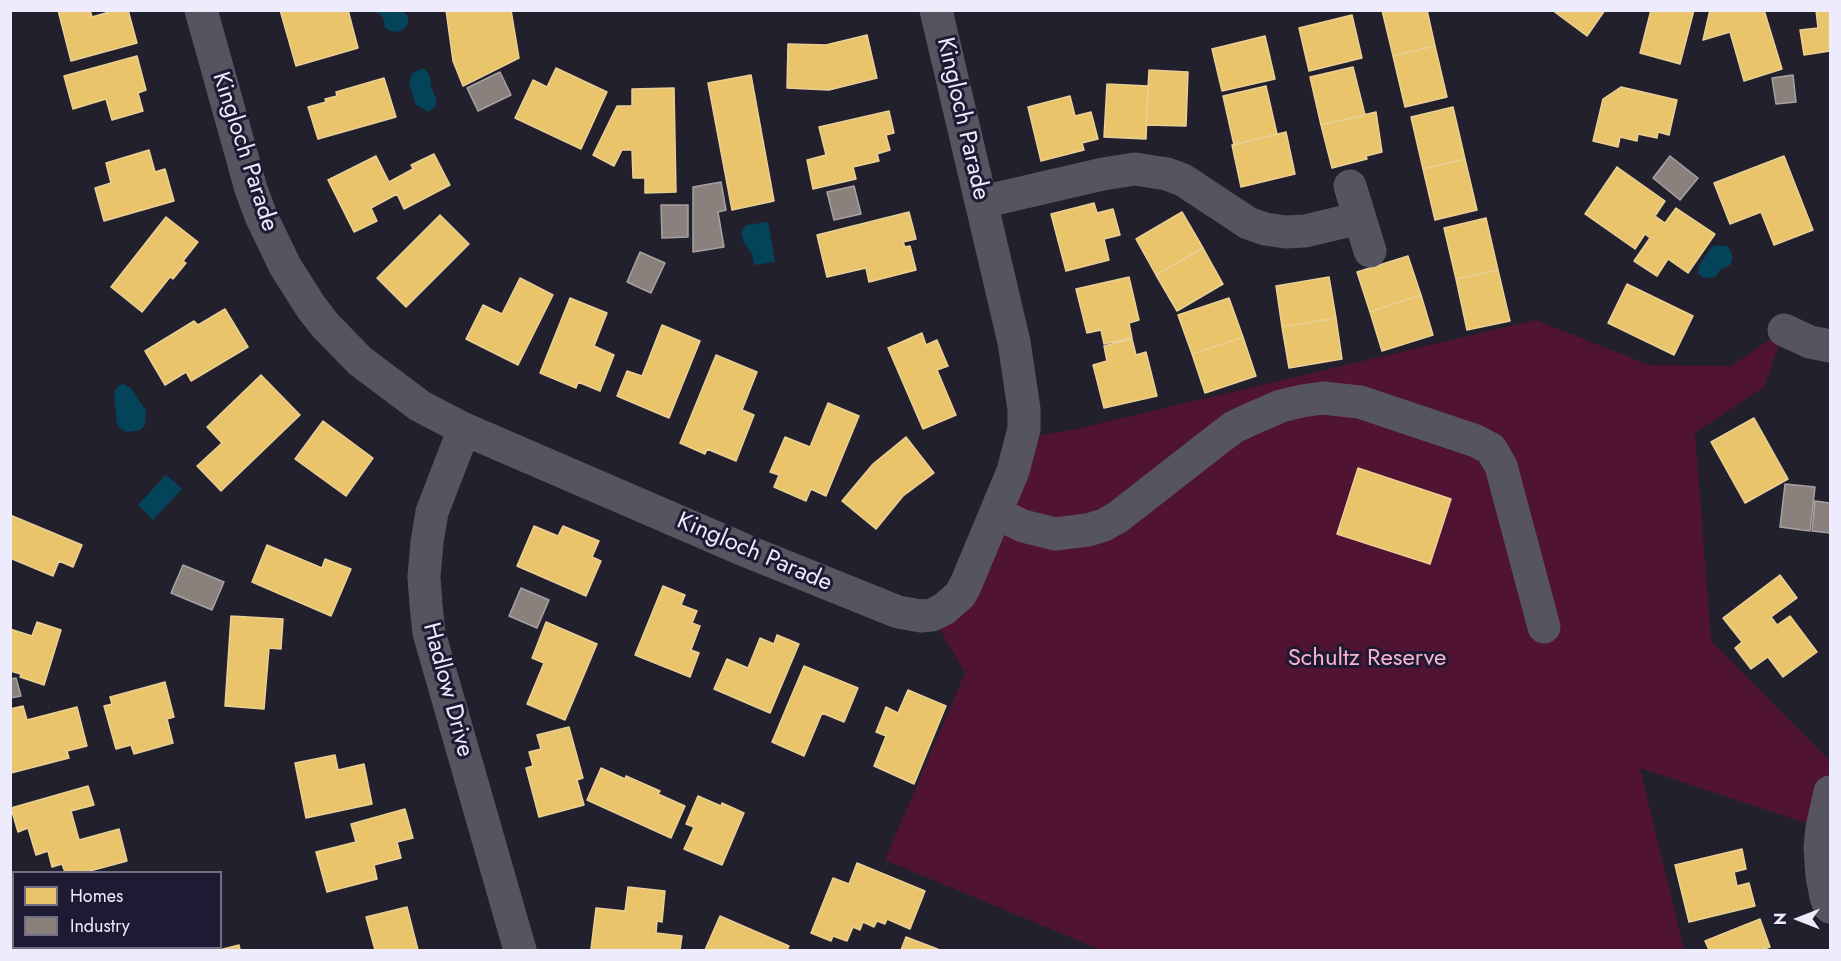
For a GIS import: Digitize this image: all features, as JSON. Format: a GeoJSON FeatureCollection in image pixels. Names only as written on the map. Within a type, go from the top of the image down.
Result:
{"type":"FeatureCollection","features":[{"type":"Feature","properties":{"kind":"street","name":"Kingloch Parade"},"geometry":{"type":"LineString","coordinates":[[201,10],[251,189],[272,242],[297,286],[325,325],[360,361],[420,406],[464,429],[749,552],[908,615],[932,615],[944,609],[960,595],[996,513],[1019,450],[1024,429],[1024,409],[1016,351],[936,10]]}},
{"type":"Feature","properties":{"kind":"street"},"geometry":{"type":"LineString","coordinates":[[982,202],[1103,174],[1135,169],[1167,174],[1184,180],[1248,223],[1265,229],[1285,232],[1305,231],[1360,218]]}},
{"type":"Feature","properties":{"kind":"street"},"geometry":{"type":"LineString","coordinates":[[1350,186],[1370,251]]}},
{"type":"Feature","properties":{"kind":"street"},"geometry":{"type":"LineString","coordinates":[[1784,330],[1810,342],[1830,346]]}},
{"type":"Feature","properties":{"kind":"street"},"geometry":{"type":"LineString","coordinates":[[996,513],[1023,526],[1055,534],[1088,530],[1118,517],[1234,427],[1302,401],[1323,398],[1360,402],[1476,441],[1491,449],[1501,466],[1544,627]]}},
{"type":"Feature","properties":{"kind":"street","name":"Hadlow Drive"},"geometry":{"type":"LineString","coordinates":[[464,429],[432,512],[424,577],[429,633],[520,951]]}},
{"type":"Feature","properties":{"kind":"street"},"geometry":{"type":"LineString","coordinates":[[1830,792],[1820,848],[1822,876],[1830,907]]}},
{"type":"Feature","properties":{"kind":"green space","name":"Schultz Reserve"},"geometry":{"type":"Polygon","coordinates":[[[1536,320],[1649,365],[1731,366],[1784,330],[1764,387],[1695,433],[1711,641],[1830,761],[1830,792],[1822,828],[1640,768],[1684,950],[1101,950],[885,860],[965,673],[932,615],[944,609],[1022,438],[1072,430],[1536,320]]]}},
{"type":"Feature","properties":{"kind":"water"},"geometry":{"type":"Polygon","coordinates":[[[371,11],[403,11],[408,16],[408,24],[397,32],[391,31],[385,28],[383,17],[380,14],[371,11]]]}},
{"type":"Feature","properties":{"kind":"water"},"geometry":{"type":"Polygon","coordinates":[[[425,69],[430,76],[436,99],[436,105],[429,112],[416,105],[409,83],[412,74],[425,69]]]}},
{"type":"Feature","properties":{"kind":"water"},"geometry":{"type":"Polygon","coordinates":[[[768,222],[775,262],[754,265],[752,254],[743,241],[741,232],[746,225],[768,222]]]}},
{"type":"Feature","properties":{"kind":"water"},"geometry":{"type":"Polygon","coordinates":[[[1727,246],[1732,254],[1732,260],[1730,265],[1721,269],[1715,277],[1705,278],[1698,274],[1698,267],[1712,247],[1727,246]]]}},
{"type":"Feature","properties":{"kind":"water"},"geometry":{"type":"Polygon","coordinates":[[[123,384],[131,388],[146,411],[145,425],[140,430],[127,432],[117,423],[114,394],[117,387],[123,384]]]}},
{"type":"Feature","properties":{"kind":"water"},"geometry":{"type":"Polygon","coordinates":[[[166,475],[182,489],[153,520],[138,505],[166,475]]]}},
{"type":"Feature","properties":{"kind":"building: Homes"},"geometry":{"type":"Polygon","coordinates":[[[58,10],[90,10],[92,17],[116,10],[128,10],[137,43],[71,61],[58,10]]]}},
{"type":"Feature","properties":{"kind":"building: Homes"},"geometry":{"type":"Polygon","coordinates":[[[280,10],[348,10],[358,48],[296,66],[280,10]]]}},
{"type":"Feature","properties":{"kind":"building: Homes"},"geometry":{"type":"Polygon","coordinates":[[[446,10],[511,10],[519,58],[463,86],[453,61],[446,10]]]}},
{"type":"Feature","properties":{"kind":"building: Homes"},"geometry":{"type":"Polygon","coordinates":[[[1382,10],[1427,10],[1435,46],[1393,56],[1382,10]]]}},
{"type":"Feature","properties":{"kind":"building: Homes"},"geometry":{"type":"Polygon","coordinates":[[[1552,10],[1605,10],[1587,36],[1552,10]]]}},
{"type":"Feature","properties":{"kind":"building: Homes"},"geometry":{"type":"Polygon","coordinates":[[[1651,10],[1694,10],[1680,64],[1640,53],[1651,10]]]}},
{"type":"Feature","properties":{"kind":"building: Homes"},"geometry":{"type":"Polygon","coordinates":[[[1710,10],[1764,10],[1782,69],[1744,81],[1730,32],[1703,40],[1710,10]]]}},
{"type":"Feature","properties":{"kind":"building: Homes"},"geometry":{"type":"Polygon","coordinates":[[[1816,10],[1830,10],[1830,51],[1804,55],[1800,30],[1818,28],[1816,10]]]}},
{"type":"Feature","properties":{"kind":"building: Homes"},"geometry":{"type":"Polygon","coordinates":[[[1352,15],[1362,58],[1309,71],[1299,28],[1352,15]]]}},
{"type":"Feature","properties":{"kind":"building: Homes"},"geometry":{"type":"Polygon","coordinates":[[[867,35],[877,78],[829,90],[787,88],[788,44],[826,45],[867,35]]]}},
{"type":"Feature","properties":{"kind":"building: Homes"},"geometry":{"type":"Polygon","coordinates":[[[1265,36],[1275,79],[1222,91],[1212,49],[1265,36]]]}},
{"type":"Feature","properties":{"kind":"building: Homes"},"geometry":{"type":"Polygon","coordinates":[[[1435,46],[1447,97],[1405,107],[1393,56],[1435,46]]]}},
{"type":"Feature","properties":{"kind":"building: Homes"},"geometry":{"type":"Polygon","coordinates":[[[137,56],[146,90],[138,93],[143,111],[112,120],[106,99],[73,109],[64,76],[137,56]]]}},
{"type":"Feature","properties":{"kind":"building: Homes"},"geometry":{"type":"Polygon","coordinates":[[[1353,67],[1365,115],[1321,125],[1310,77],[1353,67]]]}},
{"type":"Feature","properties":{"kind":"building: Homes"},"geometry":{"type":"Polygon","coordinates":[[[556,68],[607,92],[581,149],[515,118],[533,80],[547,87],[556,68]]]}},
{"type":"Feature","properties":{"kind":"building: Homes"},"geometry":{"type":"Polygon","coordinates":[[[1149,70],[1188,72],[1186,126],[1146,125],[1149,70]]]}},
{"type":"Feature","properties":{"kind":"building: Homes"},"geometry":{"type":"Polygon","coordinates":[[[751,75],[774,201],[732,210],[708,83],[751,75]]]}},
{"type":"Feature","properties":{"kind":"building: Homes"},"geometry":{"type":"Polygon","coordinates":[[[384,78],[396,117],[318,139],[308,107],[326,102],[325,99],[337,96],[336,92],[384,78]]]}},
{"type":"Feature","properties":{"kind":"building: Homes"},"geometry":{"type":"Polygon","coordinates":[[[1107,84],[1148,86],[1146,139],[1104,137],[1107,84]]]}},
{"type":"Feature","properties":{"kind":"building: Homes"},"geometry":{"type":"Polygon","coordinates":[[[1266,86],[1277,134],[1234,145],[1223,96],[1266,86]]]}},
{"type":"Feature","properties":{"kind":"building: Homes"},"geometry":{"type":"Polygon","coordinates":[[[1621,87],[1677,100],[1669,135],[1658,132],[1657,138],[1638,134],[1637,141],[1620,137],[1618,147],[1593,141],[1603,99],[1621,87]]]}},
{"type":"Feature","properties":{"kind":"building: Homes"},"geometry":{"type":"Polygon","coordinates":[[[674,88],[676,192],[645,193],[645,178],[633,178],[632,150],[622,150],[614,166],[593,155],[617,106],[632,106],[632,89],[674,88]]]}},
{"type":"Feature","properties":{"kind":"building: Homes"},"geometry":{"type":"Polygon","coordinates":[[[1070,96],[1075,116],[1091,112],[1098,139],[1082,143],[1084,150],[1041,161],[1028,107],[1070,96]]]}},
{"type":"Feature","properties":{"kind":"building: Homes"},"geometry":{"type":"Polygon","coordinates":[[[1453,107],[1465,159],[1423,169],[1411,117],[1453,107]]]}},
{"type":"Feature","properties":{"kind":"building: Homes"},"geometry":{"type":"Polygon","coordinates":[[[889,111],[894,133],[886,135],[890,150],[877,154],[879,161],[853,167],[856,179],[813,189],[807,160],[826,155],[819,127],[889,111]]]}},
{"type":"Feature","properties":{"kind":"building: Homes"},"geometry":{"type":"Polygon","coordinates":[[[1376,112],[1382,152],[1366,156],[1367,159],[1332,168],[1321,125],[1376,112]]]}},
{"type":"Feature","properties":{"kind":"building: Homes"},"geometry":{"type":"Polygon","coordinates":[[[1286,132],[1295,174],[1241,187],[1232,145],[1286,132]]]}},
{"type":"Feature","properties":{"kind":"building: Homes"},"geometry":{"type":"Polygon","coordinates":[[[149,150],[155,172],[165,169],[174,201],[104,221],[95,188],[111,183],[106,163],[149,150]]]}},
{"type":"Feature","properties":{"kind":"building: Homes"},"geometry":{"type":"Polygon","coordinates":[[[434,154],[450,185],[404,209],[397,194],[371,208],[377,221],[354,232],[328,180],[376,156],[389,182],[413,169],[411,165],[434,154]]]}},
{"type":"Feature","properties":{"kind":"building: Homes"},"geometry":{"type":"Polygon","coordinates":[[[1784,156],[1813,230],[1774,245],[1761,212],[1730,224],[1714,183],[1784,156]]]}},
{"type":"Feature","properties":{"kind":"building: Homes"},"geometry":{"type":"Polygon","coordinates":[[[1465,159],[1477,210],[1435,220],[1423,169],[1465,159]]]}},
{"type":"Feature","properties":{"kind":"building: Homes"},"geometry":{"type":"Polygon","coordinates":[[[1617,167],[1665,201],[1655,216],[1665,223],[1676,208],[1715,234],[1688,273],[1668,259],[1657,276],[1634,261],[1650,238],[1645,234],[1635,249],[1585,214],[1617,167]]]}},
{"type":"Feature","properties":{"kind":"building: Homes"},"geometry":{"type":"Polygon","coordinates":[[[1094,203],[1097,213],[1113,209],[1120,235],[1104,239],[1109,260],[1066,271],[1051,214],[1094,203]]]}},
{"type":"Feature","properties":{"kind":"building: Homes"},"geometry":{"type":"Polygon","coordinates":[[[909,212],[916,239],[903,242],[905,247],[910,246],[916,270],[869,282],[866,268],[827,277],[817,235],[909,212]]]}},
{"type":"Feature","properties":{"kind":"building: Homes"},"geometry":{"type":"Polygon","coordinates":[[[1182,212],[1203,248],[1156,275],[1136,239],[1182,212]]]}},
{"type":"Feature","properties":{"kind":"building: Homes"},"geometry":{"type":"Polygon","coordinates":[[[440,215],[469,244],[406,307],[377,278],[440,215]]]}},
{"type":"Feature","properties":{"kind":"building: Homes"},"geometry":{"type":"Polygon","coordinates":[[[166,217],[198,242],[183,261],[186,263],[173,279],[170,277],[142,312],[111,287],[166,217]]]}},
{"type":"Feature","properties":{"kind":"building: Homes"},"geometry":{"type":"Polygon","coordinates":[[[1486,218],[1498,270],[1456,279],[1444,228],[1486,218]]]}},
{"type":"Feature","properties":{"kind":"building: Homes"},"geometry":{"type":"Polygon","coordinates":[[[1203,248],[1223,284],[1177,311],[1156,275],[1203,248]]]}},
{"type":"Feature","properties":{"kind":"building: Homes"},"geometry":{"type":"Polygon","coordinates":[[[1408,256],[1421,295],[1370,312],[1357,272],[1408,256]]]}},
{"type":"Feature","properties":{"kind":"building: Homes"},"geometry":{"type":"Polygon","coordinates":[[[1498,270],[1510,321],[1467,330],[1456,279],[1498,270]]]}},
{"type":"Feature","properties":{"kind":"building: Homes"},"geometry":{"type":"Polygon","coordinates":[[[1129,277],[1139,320],[1129,323],[1132,338],[1104,344],[1101,330],[1087,333],[1076,289],[1129,277]]]}},
{"type":"Feature","properties":{"kind":"building: Homes"},"geometry":{"type":"Polygon","coordinates":[[[1329,277],[1336,318],[1282,327],[1276,286],[1329,277]]]}},
{"type":"Feature","properties":{"kind":"building: Homes"},"geometry":{"type":"Polygon","coordinates":[[[520,278],[553,295],[518,365],[466,339],[483,305],[502,314],[520,278]]]}},
{"type":"Feature","properties":{"kind":"building: Homes"},"geometry":{"type":"Polygon","coordinates":[[[1627,284],[1693,316],[1674,355],[1608,323],[1627,284]]]}},
{"type":"Feature","properties":{"kind":"building: Homes"},"geometry":{"type":"Polygon","coordinates":[[[1421,295],[1433,335],[1382,351],[1370,312],[1421,295]]]}},
{"type":"Feature","properties":{"kind":"building: Homes"},"geometry":{"type":"Polygon","coordinates":[[[570,298],[607,313],[594,346],[614,355],[600,391],[578,382],[576,388],[540,373],[570,298]]]}},
{"type":"Feature","properties":{"kind":"building: Homes"},"geometry":{"type":"Polygon","coordinates":[[[1229,298],[1243,337],[1192,354],[1178,315],[1229,298]]]}},
{"type":"Feature","properties":{"kind":"building: Homes"},"geometry":{"type":"Polygon","coordinates":[[[225,309],[248,347],[191,381],[186,372],[165,385],[145,351],[194,321],[198,325],[225,309]]]}},
{"type":"Feature","properties":{"kind":"building: Homes"},"geometry":{"type":"Polygon","coordinates":[[[1336,318],[1342,359],[1289,368],[1282,327],[1336,318]]]}},
{"type":"Feature","properties":{"kind":"building: Homes"},"geometry":{"type":"Polygon","coordinates":[[[662,325],[700,341],[669,418],[617,396],[627,371],[642,376],[662,325]]]}},
{"type":"Feature","properties":{"kind":"building: Homes"},"geometry":{"type":"Polygon","coordinates":[[[922,333],[926,345],[937,340],[948,366],[937,370],[956,415],[923,429],[888,348],[922,333]]]}},
{"type":"Feature","properties":{"kind":"building: Homes"},"geometry":{"type":"Polygon","coordinates":[[[1243,337],[1256,376],[1205,393],[1192,354],[1243,337]]]}},
{"type":"Feature","properties":{"kind":"building: Homes"},"geometry":{"type":"Polygon","coordinates":[[[1132,339],[1136,355],[1146,352],[1157,396],[1104,408],[1093,365],[1107,361],[1104,346],[1132,339]]]}},
{"type":"Feature","properties":{"kind":"building: Homes"},"geometry":{"type":"Polygon","coordinates":[[[716,355],[757,372],[742,410],[754,415],[736,461],[707,449],[705,454],[680,443],[716,355]]]}},
{"type":"Feature","properties":{"kind":"building: Homes"},"geometry":{"type":"Polygon","coordinates":[[[261,375],[300,415],[221,491],[197,466],[222,443],[207,427],[261,375]]]}},
{"type":"Feature","properties":{"kind":"building: Homes"},"geometry":{"type":"Polygon","coordinates":[[[828,403],[859,416],[826,496],[811,489],[806,501],[774,487],[779,475],[770,472],[785,437],[810,447],[828,403]]]}},
{"type":"Feature","properties":{"kind":"building: Homes"},"geometry":{"type":"Polygon","coordinates":[[[1754,418],[1788,479],[1745,503],[1711,442],[1754,418]]]}},
{"type":"Feature","properties":{"kind":"building: Homes"},"geometry":{"type":"Polygon","coordinates":[[[323,421],[373,458],[346,496],[295,459],[323,421]]]}},
{"type":"Feature","properties":{"kind":"building: Homes"},"geometry":{"type":"Polygon","coordinates":[[[906,437],[934,473],[903,496],[876,529],[842,501],[873,464],[906,437]]]}},
{"type":"Feature","properties":{"kind":"building: Homes"},"geometry":{"type":"Polygon","coordinates":[[[1358,468],[1451,499],[1430,564],[1337,534],[1358,468]]]}},
{"type":"Feature","properties":{"kind":"building: Homes"},"geometry":{"type":"Polygon","coordinates":[[[10,515],[82,545],[73,567],[59,561],[53,576],[10,558],[10,515]]]}},
{"type":"Feature","properties":{"kind":"building: Homes"},"geometry":{"type":"Polygon","coordinates":[[[534,526],[558,536],[563,526],[599,541],[592,557],[601,561],[586,596],[517,566],[534,526]]]}},
{"type":"Feature","properties":{"kind":"building: Homes"},"geometry":{"type":"Polygon","coordinates":[[[267,545],[322,568],[325,559],[351,569],[331,616],[252,582],[267,545]]]}},
{"type":"Feature","properties":{"kind":"building: Homes"},"geometry":{"type":"Polygon","coordinates":[[[1780,575],[1797,598],[1771,617],[1777,625],[1790,616],[1817,652],[1783,677],[1768,657],[1751,669],[1735,648],[1742,642],[1723,618],[1780,575]]]}},
{"type":"Feature","properties":{"kind":"building: Homes"},"geometry":{"type":"Polygon","coordinates":[[[663,586],[685,595],[681,605],[697,611],[692,623],[700,626],[691,650],[699,653],[690,677],[635,655],[663,586]]]}},
{"type":"Feature","properties":{"kind":"building: Homes"},"geometry":{"type":"Polygon","coordinates":[[[231,616],[283,619],[281,649],[269,648],[264,709],[225,706],[231,616]]]}},
{"type":"Feature","properties":{"kind":"building: Homes"},"geometry":{"type":"Polygon","coordinates":[[[37,622],[61,630],[44,685],[10,671],[10,629],[32,636],[37,622]]]}},
{"type":"Feature","properties":{"kind":"building: Homes"},"geometry":{"type":"Polygon","coordinates":[[[546,622],[597,644],[565,720],[527,704],[544,663],[532,658],[546,622]]]}},
{"type":"Feature","properties":{"kind":"building: Homes"},"geometry":{"type":"Polygon","coordinates":[[[777,635],[799,644],[770,713],[714,689],[727,659],[748,668],[760,638],[774,644],[777,635]]]}},
{"type":"Feature","properties":{"kind":"building: Homes"},"geometry":{"type":"Polygon","coordinates":[[[804,666],[858,688],[844,722],[822,713],[804,756],[772,742],[804,666]]]}},
{"type":"Feature","properties":{"kind":"building: Homes"},"geometry":{"type":"Polygon","coordinates":[[[165,682],[174,717],[167,719],[173,743],[134,754],[131,745],[116,749],[104,706],[112,704],[110,697],[165,682]]]}},
{"type":"Feature","properties":{"kind":"building: Homes"},"geometry":{"type":"Polygon","coordinates":[[[908,690],[946,706],[914,784],[874,766],[886,736],[876,732],[886,707],[898,713],[908,690]]]}},
{"type":"Feature","properties":{"kind":"building: Homes"},"geometry":{"type":"Polygon","coordinates":[[[23,706],[27,720],[77,707],[87,746],[67,751],[69,758],[11,773],[10,709],[23,706]]]}},
{"type":"Feature","properties":{"kind":"building: Homes"},"geometry":{"type":"Polygon","coordinates":[[[569,727],[583,778],[577,780],[584,805],[539,817],[526,768],[533,766],[529,752],[541,749],[537,735],[569,727]]]}},
{"type":"Feature","properties":{"kind":"building: Homes"},"geometry":{"type":"Polygon","coordinates":[[[335,755],[338,770],[364,764],[372,804],[306,818],[295,763],[335,755]]]}},
{"type":"Feature","properties":{"kind":"building: Homes"},"geometry":{"type":"Polygon","coordinates":[[[601,768],[660,791],[658,794],[685,806],[671,838],[587,800],[601,768]]]}},
{"type":"Feature","properties":{"kind":"building: Homes"},"geometry":{"type":"Polygon","coordinates":[[[88,786],[94,805],[71,811],[79,840],[119,829],[127,861],[90,871],[65,871],[62,864],[52,867],[48,851],[36,855],[28,828],[18,832],[11,808],[88,786]]]}},
{"type":"Feature","properties":{"kind":"building: Homes"},"geometry":{"type":"Polygon","coordinates":[[[698,796],[744,813],[722,865],[684,849],[694,827],[686,824],[698,796]]]}},
{"type":"Feature","properties":{"kind":"building: Homes"},"geometry":{"type":"Polygon","coordinates":[[[405,809],[413,838],[397,842],[401,858],[374,865],[377,879],[327,892],[316,852],[356,842],[351,824],[405,809]]]}},
{"type":"Feature","properties":{"kind":"building: Homes"},"geometry":{"type":"Polygon","coordinates":[[[1742,849],[1746,869],[1734,872],[1737,886],[1749,883],[1755,906],[1689,922],[1675,865],[1742,849]]]}},
{"type":"Feature","properties":{"kind":"building: Homes"},"geometry":{"type":"Polygon","coordinates":[[[857,863],[925,891],[910,929],[887,919],[885,924],[877,921],[874,927],[863,922],[860,930],[853,927],[847,941],[833,936],[831,941],[811,933],[833,878],[849,884],[857,863]]]}},
{"type":"Feature","properties":{"kind":"building: Homes"},"geometry":{"type":"Polygon","coordinates":[[[628,887],[665,891],[662,922],[657,921],[656,933],[682,936],[680,950],[591,949],[596,908],[625,911],[628,887]]]}},
{"type":"Feature","properties":{"kind":"building: Homes"},"geometry":{"type":"Polygon","coordinates":[[[407,907],[418,950],[375,950],[366,917],[407,907]]]}},
{"type":"Feature","properties":{"kind":"building: Homes"},"geometry":{"type":"Polygon","coordinates":[[[720,916],[789,946],[787,950],[705,950],[720,916]]]}},
{"type":"Feature","properties":{"kind":"building: Homes"},"geometry":{"type":"Polygon","coordinates":[[[1760,919],[1770,947],[1761,950],[1709,950],[1705,941],[1760,919]]]}},
{"type":"Feature","properties":{"kind":"building: Homes"},"geometry":{"type":"Polygon","coordinates":[[[906,937],[940,950],[901,950],[906,937]]]}},
{"type":"Feature","properties":{"kind":"building: Homes"},"geometry":{"type":"Polygon","coordinates":[[[239,945],[240,950],[219,950],[239,945]]]}},
{"type":"Feature","properties":{"kind":"building: Homes"},"geometry":{"type":"Polygon","coordinates":[[[56,949],[118,949],[118,950],[56,949]]]}},
{"type":"Feature","properties":{"kind":"building: Industry"},"geometry":{"type":"Polygon","coordinates":[[[500,72],[511,95],[478,111],[467,88],[500,72]]]}},
{"type":"Feature","properties":{"kind":"building: Industry"},"geometry":{"type":"Polygon","coordinates":[[[1793,75],[1796,102],[1776,104],[1772,78],[1793,75]]]}},
{"type":"Feature","properties":{"kind":"building: Industry"},"geometry":{"type":"Polygon","coordinates":[[[1670,156],[1698,178],[1680,200],[1653,178],[1670,156]]]}},
{"type":"Feature","properties":{"kind":"building: Industry"},"geometry":{"type":"Polygon","coordinates":[[[721,182],[726,210],[718,212],[724,247],[693,252],[693,187],[721,182]]]}},
{"type":"Feature","properties":{"kind":"building: Industry"},"geometry":{"type":"Polygon","coordinates":[[[854,186],[861,214],[834,220],[827,192],[854,186]]]}},
{"type":"Feature","properties":{"kind":"building: Industry"},"geometry":{"type":"Polygon","coordinates":[[[661,205],[688,205],[688,237],[662,238],[661,205]]]}},
{"type":"Feature","properties":{"kind":"building: Industry"},"geometry":{"type":"Polygon","coordinates":[[[640,252],[665,263],[651,293],[627,282],[640,252]]]}},
{"type":"Feature","properties":{"kind":"building: Industry"},"geometry":{"type":"Polygon","coordinates":[[[1785,484],[1815,487],[1810,531],[1780,527],[1785,484]]]}},
{"type":"Feature","properties":{"kind":"building: Industry"},"geometry":{"type":"Polygon","coordinates":[[[1815,501],[1830,503],[1830,533],[1812,531],[1815,501]]]}},
{"type":"Feature","properties":{"kind":"building: Industry"},"geometry":{"type":"Polygon","coordinates":[[[183,565],[224,582],[212,610],[171,593],[183,565]]]}},
{"type":"Feature","properties":{"kind":"building: Industry"},"geometry":{"type":"Polygon","coordinates":[[[521,588],[549,600],[537,628],[509,616],[521,588]]]}},
{"type":"Feature","properties":{"kind":"building: Industry"},"geometry":{"type":"Polygon","coordinates":[[[16,678],[21,696],[10,698],[10,679],[16,678]]]}}]}
